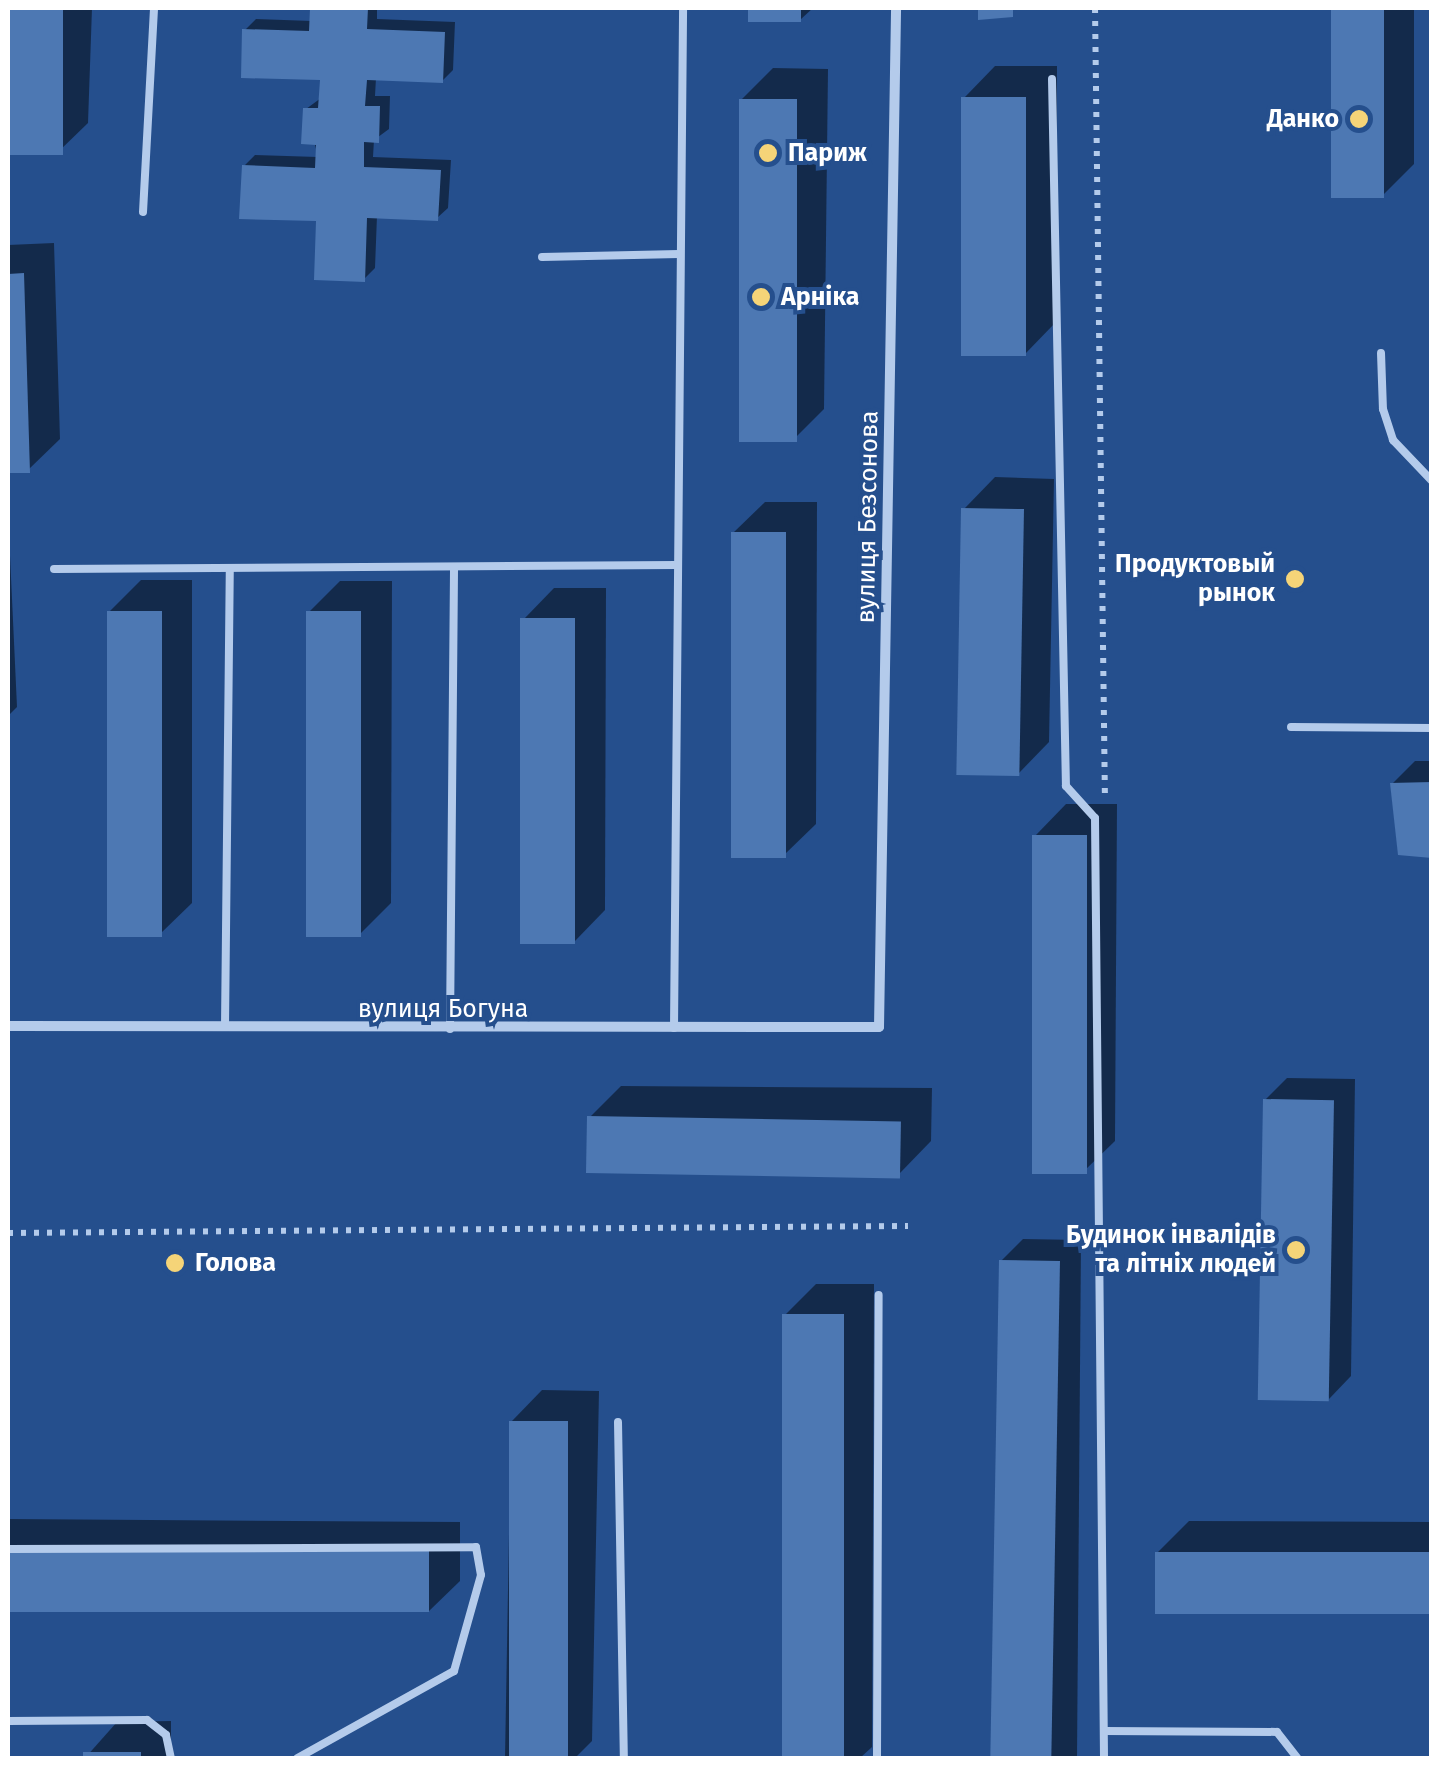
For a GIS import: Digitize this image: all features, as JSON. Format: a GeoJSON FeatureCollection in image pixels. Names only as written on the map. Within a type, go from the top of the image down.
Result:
{"type":"FeatureCollection","features":[{"type":"Feature","properties":{"kind":"street","name":"вулиця Безсонова"},"geometry":{"type":"LineString","coordinates":[[879,1027],[896,8]]}},
{"type":"Feature","properties":{"kind":"street","name":"вулиця Богуна"},"geometry":{"type":"LineString","coordinates":[[8,1026],[674,1030],[879,1027]]}},
{"type":"Feature","properties":{"kind":"lane"},"geometry":{"type":"LineString","coordinates":[[143,212],[154,8]]}},
{"type":"Feature","properties":{"kind":"lane"},"geometry":{"type":"LineString","coordinates":[[674,1030],[683,8]]}},
{"type":"Feature","properties":{"kind":"lane"},"geometry":{"type":"LineString","coordinates":[[1052,79],[1066,786],[1095,818],[1104,1758]]}},
{"type":"Feature","properties":{"kind":"lane"},"geometry":{"type":"LineString","coordinates":[[542,258],[678,254]]}},
{"type":"Feature","properties":{"kind":"lane"},"geometry":{"type":"LineString","coordinates":[[1381,353],[1383,409],[1393,440],[1432,481]]}},
{"type":"Feature","properties":{"kind":"lane"},"geometry":{"type":"LineString","coordinates":[[54,569],[676,565]]}},
{"type":"Feature","properties":{"kind":"lane"},"geometry":{"type":"LineString","coordinates":[[450,1029],[454,567]]}},
{"type":"Feature","properties":{"kind":"lane"},"geometry":{"type":"LineString","coordinates":[[224,1027],[230,568]]}},
{"type":"Feature","properties":{"kind":"lane"},"geometry":{"type":"LineString","coordinates":[[1291,727],[1432,728]]}},
{"type":"Feature","properties":{"kind":"lane"},"geometry":{"type":"LineString","coordinates":[[877,1758],[879,1294]]}},
{"type":"Feature","properties":{"kind":"lane"},"geometry":{"type":"LineString","coordinates":[[618,1422],[624,1758]]}},
{"type":"Feature","properties":{"kind":"lane"},"geometry":{"type":"LineString","coordinates":[[8,1549],[476,1547],[481,1575],[454,1671],[298,1758]]}},
{"type":"Feature","properties":{"kind":"lane"},"geometry":{"type":"LineString","coordinates":[[8,1721],[148,1720],[166,1735],[171,1758]]}},
{"type":"Feature","properties":{"kind":"lane"},"geometry":{"type":"LineString","coordinates":[[1104,1731],[1277,1732],[1297,1758]]}},
{"type":"Feature","properties":{"kind":"path"},"geometry":{"type":"LineString","coordinates":[[8,1233],[908,1226]]}},
{"type":"Feature","properties":{"kind":"building"},"geometry":{"type":"Polygon","coordinates":[[[8,8],[63,8],[63,155],[8,155],[8,8]]]}},
{"type":"Feature","properties":{"kind":"building"},"geometry":{"type":"Polygon","coordinates":[[[310,8],[368,8],[367,29],[445,32],[443,83],[367,80],[365,106],[380,106],[379,143],[364,142],[364,167],[441,170],[438,221],[367,218],[365,282],[314,280],[316,221],[239,219],[242,165],[315,168],[316,145],[301,144],[303,108],[318,108],[320,80],[241,78],[242,29],[309,31],[310,8]]]}},
{"type":"Feature","properties":{"kind":"building"},"geometry":{"type":"Polygon","coordinates":[[[748,8],[801,8],[801,22],[748,22],[748,8]]]}},
{"type":"Feature","properties":{"kind":"building"},"geometry":{"type":"Polygon","coordinates":[[[978,8],[1013,8],[1013,17],[978,20],[978,8]]]}},
{"type":"Feature","properties":{"kind":"building"},"geometry":{"type":"Polygon","coordinates":[[[1331,8],[1384,8],[1384,198],[1331,198],[1331,8]]]}},
{"type":"Feature","properties":{"kind":"building"},"geometry":{"type":"Polygon","coordinates":[[[961,97],[1026,97],[1026,356],[961,356],[961,97]]]}},
{"type":"Feature","properties":{"kind":"building"},"geometry":{"type":"Polygon","coordinates":[[[739,99],[797,99],[797,442],[739,442],[739,99]]]}},
{"type":"Feature","properties":{"kind":"building"},"geometry":{"type":"Polygon","coordinates":[[[24,273],[30,473],[8,473],[8,274],[24,273]]]}},
{"type":"Feature","properties":{"kind":"building"},"geometry":{"type":"Polygon","coordinates":[[[961,508],[1024,509],[1019,776],[956,775],[961,508]]]}},
{"type":"Feature","properties":{"kind":"building"},"geometry":{"type":"Polygon","coordinates":[[[731,532],[786,532],[786,858],[731,858],[731,532]]]}},
{"type":"Feature","properties":{"kind":"building"},"geometry":{"type":"Polygon","coordinates":[[[107,611],[162,611],[162,937],[107,937],[107,611]]]}},
{"type":"Feature","properties":{"kind":"building"},"geometry":{"type":"Polygon","coordinates":[[[306,611],[361,611],[361,937],[306,937],[306,611]]]}},
{"type":"Feature","properties":{"kind":"building"},"geometry":{"type":"Polygon","coordinates":[[[520,618],[575,618],[575,944],[520,944],[520,618]]]}},
{"type":"Feature","properties":{"kind":"building"},"geometry":{"type":"Polygon","coordinates":[[[1432,782],[1432,858],[1398,855],[1390,783],[1432,782]]]}},
{"type":"Feature","properties":{"kind":"building"},"geometry":{"type":"Polygon","coordinates":[[[1032,835],[1087,835],[1087,1174],[1032,1174],[1032,835]]]}},
{"type":"Feature","properties":{"kind":"building","name":"Будинок інвалідів та літніх людей"},"geometry":{"type":"Polygon","coordinates":[[[1263,1099],[1334,1100],[1329,1401],[1258,1400],[1263,1099]]]}},
{"type":"Feature","properties":{"kind":"building"},"geometry":{"type":"Polygon","coordinates":[[[587,1116],[901,1121],[900,1178],[586,1173],[587,1116]]]}},
{"type":"Feature","properties":{"kind":"building"},"geometry":{"type":"Polygon","coordinates":[[[999,1260],[1060,1261],[1051,1758],[990,1758],[999,1260]]]}},
{"type":"Feature","properties":{"kind":"building"},"geometry":{"type":"Polygon","coordinates":[[[782,1314],[844,1314],[844,1758],[782,1758],[782,1314]]]}},
{"type":"Feature","properties":{"kind":"building"},"geometry":{"type":"Polygon","coordinates":[[[509,1421],[568,1421],[568,1758],[509,1758],[509,1421]]]}},
{"type":"Feature","properties":{"kind":"building"},"geometry":{"type":"Polygon","coordinates":[[[8,1550],[429,1550],[429,1612],[8,1612],[8,1550]]]}},
{"type":"Feature","properties":{"kind":"building"},"geometry":{"type":"Polygon","coordinates":[[[1155,1552],[1432,1552],[1432,1614],[1155,1614],[1155,1552]]]}},
{"type":"Feature","properties":{"kind":"building"},"geometry":{"type":"Polygon","coordinates":[[[83,1752],[141,1752],[141,1758],[83,1758],[83,1752]]]}},
{"type":"Feature","properties":{"kind":"place","name":"Данко"},"geometry":{"type":"Point","coordinates":[1359,119]}},
{"type":"Feature","properties":{"kind":"place","name":"Париж"},"geometry":{"type":"Point","coordinates":[768,153]}},
{"type":"Feature","properties":{"kind":"place","name":"Арніка"},"geometry":{"type":"Point","coordinates":[761,297]}},
{"type":"Feature","properties":{"kind":"place","name":"Продуктовый рынок"},"geometry":{"type":"Point","coordinates":[1295,579]}},
{"type":"Feature","properties":{"kind":"place","name":"Будинок інвалідів та літніх людей"},"geometry":{"type":"Point","coordinates":[1296,1250]}},
{"type":"Feature","properties":{"kind":"place","name":"Голова"},"geometry":{"type":"Point","coordinates":[175,1263]}}]}
